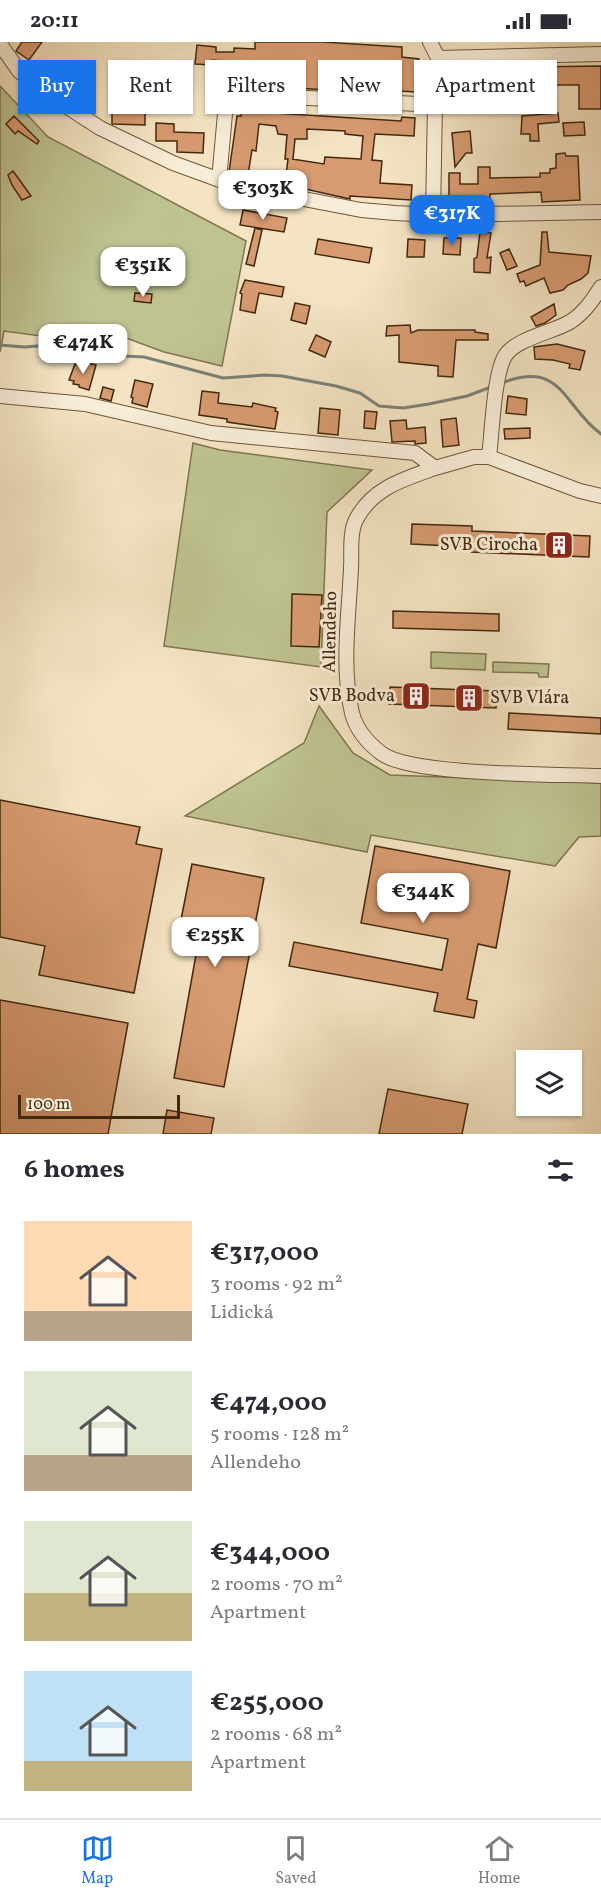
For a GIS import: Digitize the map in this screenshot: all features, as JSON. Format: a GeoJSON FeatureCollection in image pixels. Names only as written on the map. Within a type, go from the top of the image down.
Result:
{"type":"FeatureCollection","features":[{"type":"Feature","properties":{"kind":"street"},"geometry":{"type":"LineString","coordinates":[[430,42],[438,58],[601,54]]}},
{"type":"Feature","properties":{"kind":"street"},"geometry":{"type":"LineString","coordinates":[[0,44],[19,71],[49,95],[99,128],[174,163],[236,186],[362,210],[433,214],[601,212]]}},
{"type":"Feature","properties":{"kind":"street"},"geometry":{"type":"LineString","coordinates":[[219,180],[226,103],[228,98],[235,94],[414,104]]}},
{"type":"Feature","properties":{"kind":"street"},"geometry":{"type":"LineString","coordinates":[[433,214],[435,114]]}},
{"type":"Feature","properties":{"kind":"street"},"geometry":{"type":"LineString","coordinates":[[584,312],[601,287]]}},
{"type":"Feature","properties":{"kind":"street"},"geometry":{"type":"LineString","coordinates":[[489,457],[499,369],[506,354],[516,346],[561,327],[584,312],[601,307]]}},
{"type":"Feature","properties":{"kind":"street"},"geometry":{"type":"LineString","coordinates":[[0,396],[85,404],[211,433],[415,453],[435,468]]}},
{"type":"Feature","properties":{"kind":"street","name":"Allendeho"},"geometry":{"type":"LineString","coordinates":[[601,496],[580,491],[489,457],[474,457],[435,468],[378,492],[355,520],[352,538],[348,689],[352,715],[361,733],[382,754],[404,763],[442,769],[601,776]]}},
{"type":"Feature","properties":{"kind":"green space"},"geometry":{"type":"Polygon","coordinates":[[[0,86],[18,105],[18,114],[26,114],[48,137],[246,241],[222,366],[164,352],[102,329],[56,338],[4,331],[0,352],[0,86]]]}},
{"type":"Feature","properties":{"kind":"green space"},"geometry":{"type":"Polygon","coordinates":[[[193,443],[220,450],[372,470],[327,512],[321,667],[164,646],[193,443]]]}},
{"type":"Feature","properties":{"kind":"green space"},"geometry":{"type":"Polygon","coordinates":[[[431,652],[486,654],[485,670],[431,668],[431,652]]]}},
{"type":"Feature","properties":{"kind":"green space"},"geometry":{"type":"Polygon","coordinates":[[[493,662],[549,664],[548,677],[539,677],[538,673],[493,672],[493,662]]]}},
{"type":"Feature","properties":{"kind":"green space"},"geometry":{"type":"Polygon","coordinates":[[[319,706],[353,753],[390,775],[601,783],[601,836],[579,837],[555,866],[371,835],[367,852],[185,816],[304,743],[319,706]]]}},
{"type":"Feature","properties":{"kind":"building"},"geometry":{"type":"Polygon","coordinates":[[[22,42],[42,42],[29,60],[16,51],[22,42]]]}},
{"type":"Feature","properties":{"kind":"building"},"geometry":{"type":"Polygon","coordinates":[[[255,42],[323,42],[402,47],[402,57],[419,59],[414,60],[414,92],[402,91],[402,60],[318,60],[318,89],[306,89],[306,60],[205,60],[205,65],[195,64],[197,45],[216,47],[216,52],[234,52],[234,48],[255,49],[255,42]]]}},
{"type":"Feature","properties":{"kind":"building"},"geometry":{"type":"Polygon","coordinates":[[[601,66],[601,109],[579,109],[579,85],[557,85],[557,67],[601,66]]]}},
{"type":"Feature","properties":{"kind":"building"},"geometry":{"type":"Polygon","coordinates":[[[557,113],[559,122],[538,124],[539,141],[530,141],[530,134],[521,134],[522,116],[557,113]]]}},
{"type":"Feature","properties":{"kind":"building"},"geometry":{"type":"Polygon","coordinates":[[[112,114],[145,114],[145,125],[112,124],[112,114]]]}},
{"type":"Feature","properties":{"kind":"building"},"geometry":{"type":"Polygon","coordinates":[[[241,114],[290,114],[401,121],[402,117],[415,118],[414,136],[375,134],[372,160],[382,161],[380,183],[412,185],[411,200],[350,196],[350,199],[305,189],[306,186],[285,184],[288,159],[285,159],[287,135],[278,134],[276,126],[259,124],[256,151],[252,150],[248,175],[229,172],[237,116],[241,114]],[[307,129],[307,139],[295,139],[292,159],[324,164],[325,157],[361,159],[363,136],[345,134],[345,131],[307,129]]]}},
{"type":"Feature","properties":{"kind":"building"},"geometry":{"type":"Polygon","coordinates":[[[14,116],[39,141],[37,144],[18,131],[15,134],[6,124],[14,116]]]}},
{"type":"Feature","properties":{"kind":"building"},"geometry":{"type":"Polygon","coordinates":[[[584,122],[585,135],[564,136],[563,123],[584,122]]]}},
{"type":"Feature","properties":{"kind":"building"},"geometry":{"type":"Polygon","coordinates":[[[156,123],[174,124],[174,132],[204,133],[203,153],[177,152],[177,141],[156,141],[156,123]]]}},
{"type":"Feature","properties":{"kind":"building"},"geometry":{"type":"Polygon","coordinates":[[[470,131],[472,153],[466,153],[455,167],[452,133],[470,131]]]}},
{"type":"Feature","properties":{"kind":"building"},"geometry":{"type":"Polygon","coordinates":[[[565,153],[566,156],[578,156],[580,200],[542,202],[541,192],[490,194],[490,204],[449,204],[449,173],[460,173],[460,184],[478,184],[478,167],[490,167],[490,178],[540,177],[540,173],[550,173],[550,169],[556,168],[556,154],[565,153]]]}},
{"type":"Feature","properties":{"kind":"building"},"geometry":{"type":"Polygon","coordinates":[[[13,171],[31,196],[22,200],[8,175],[13,171]]]}},
{"type":"Feature","properties":{"kind":"building"},"geometry":{"type":"Polygon","coordinates":[[[243,210],[287,218],[284,232],[240,225],[243,210]]]}},
{"type":"Feature","properties":{"kind":"building"},"geometry":{"type":"Polygon","coordinates":[[[255,228],[262,230],[254,266],[246,264],[255,228]]]}},
{"type":"Feature","properties":{"kind":"building"},"geometry":{"type":"Polygon","coordinates":[[[480,232],[491,233],[487,258],[491,257],[490,273],[474,272],[474,259],[477,257],[480,232]]]}},
{"type":"Feature","properties":{"kind":"building"},"geometry":{"type":"Polygon","coordinates":[[[542,232],[547,232],[549,252],[591,256],[588,273],[563,290],[550,293],[544,278],[526,286],[524,281],[520,282],[517,274],[540,265],[542,232]]]}},
{"type":"Feature","properties":{"kind":"building"},"geometry":{"type":"Polygon","coordinates":[[[444,238],[461,238],[460,255],[443,254],[444,238]]]}},
{"type":"Feature","properties":{"kind":"building"},"geometry":{"type":"Polygon","coordinates":[[[318,239],[372,248],[369,263],[315,254],[318,239]]]}},
{"type":"Feature","properties":{"kind":"building"},"geometry":{"type":"Polygon","coordinates":[[[408,239],[425,240],[424,257],[407,257],[408,239]]]}},
{"type":"Feature","properties":{"kind":"building"},"geometry":{"type":"Polygon","coordinates":[[[509,249],[517,266],[507,270],[500,253],[509,249]]]}},
{"type":"Feature","properties":{"kind":"building"},"geometry":{"type":"Polygon","coordinates":[[[245,280],[284,287],[282,297],[259,293],[255,313],[240,310],[242,294],[240,293],[245,280]]]}},
{"type":"Feature","properties":{"kind":"building"},"geometry":{"type":"Polygon","coordinates":[[[135,293],[152,294],[151,303],[134,301],[135,293]]]}},
{"type":"Feature","properties":{"kind":"building"},"geometry":{"type":"Polygon","coordinates":[[[295,303],[310,306],[306,324],[291,320],[295,303]]]}},
{"type":"Feature","properties":{"kind":"building"},"geometry":{"type":"Polygon","coordinates":[[[554,304],[556,315],[536,326],[531,317],[554,304]]]}},
{"type":"Feature","properties":{"kind":"building"},"geometry":{"type":"Polygon","coordinates":[[[410,325],[411,333],[418,330],[475,330],[475,332],[488,334],[488,340],[456,340],[453,377],[438,376],[438,366],[399,362],[399,335],[386,336],[387,326],[410,325]]]}},
{"type":"Feature","properties":{"kind":"building"},"geometry":{"type":"Polygon","coordinates":[[[316,335],[331,342],[325,357],[309,350],[316,335]]]}},
{"type":"Feature","properties":{"kind":"building"},"geometry":{"type":"Polygon","coordinates":[[[557,344],[585,351],[580,370],[569,368],[570,364],[535,359],[534,347],[557,344]]]}},
{"type":"Feature","properties":{"kind":"building"},"geometry":{"type":"Polygon","coordinates":[[[81,361],[96,365],[89,390],[69,380],[75,364],[80,366],[81,361]]]}},
{"type":"Feature","properties":{"kind":"building"},"geometry":{"type":"Polygon","coordinates":[[[135,380],[153,384],[147,407],[132,403],[135,380]]]}},
{"type":"Feature","properties":{"kind":"building"},"geometry":{"type":"Polygon","coordinates":[[[103,387],[114,390],[111,401],[100,398],[103,387]]]}},
{"type":"Feature","properties":{"kind":"building"},"geometry":{"type":"Polygon","coordinates":[[[202,391],[219,393],[218,403],[252,407],[253,403],[276,408],[275,411],[278,412],[275,429],[227,422],[227,419],[199,415],[202,391]]]}},
{"type":"Feature","properties":{"kind":"building"},"geometry":{"type":"Polygon","coordinates":[[[508,396],[527,399],[526,415],[506,413],[508,396]]]}},
{"type":"Feature","properties":{"kind":"building"},"geometry":{"type":"Polygon","coordinates":[[[320,408],[340,410],[338,435],[318,433],[320,408]]]}},
{"type":"Feature","properties":{"kind":"building"},"geometry":{"type":"Polygon","coordinates":[[[365,411],[377,412],[375,429],[364,428],[365,411]]]}},
{"type":"Feature","properties":{"kind":"building"},"geometry":{"type":"Polygon","coordinates":[[[456,418],[459,445],[443,447],[441,420],[456,418]]]}},
{"type":"Feature","properties":{"kind":"building"},"geometry":{"type":"Polygon","coordinates":[[[406,420],[407,429],[425,427],[426,443],[392,442],[390,421],[406,420]]]}},
{"type":"Feature","properties":{"kind":"building"},"geometry":{"type":"Polygon","coordinates":[[[530,428],[530,438],[505,439],[504,429],[530,428]]]}},
{"type":"Feature","properties":{"kind":"building"},"geometry":{"type":"Polygon","coordinates":[[[412,524],[472,526],[472,531],[590,536],[589,557],[471,552],[471,547],[411,544],[412,524]]]}},
{"type":"Feature","properties":{"kind":"building"},"geometry":{"type":"Polygon","coordinates":[[[292,594],[322,595],[319,647],[291,646],[292,594]]]}},
{"type":"Feature","properties":{"kind":"building"},"geometry":{"type":"Polygon","coordinates":[[[393,611],[499,614],[499,631],[393,628],[393,611]]]}},
{"type":"Feature","properties":{"kind":"building"},"geometry":{"type":"Polygon","coordinates":[[[390,687],[496,691],[496,708],[389,704],[390,687]]]}},
{"type":"Feature","properties":{"kind":"building"},"geometry":{"type":"Polygon","coordinates":[[[509,713],[601,718],[601,734],[508,729],[509,713]]]}},
{"type":"Feature","properties":{"kind":"building"},"geometry":{"type":"Polygon","coordinates":[[[0,800],[140,827],[136,844],[162,849],[134,993],[39,975],[45,946],[0,937],[0,800]]]}},
{"type":"Feature","properties":{"kind":"building"},"geometry":{"type":"Polygon","coordinates":[[[375,846],[510,871],[496,948],[478,944],[467,999],[477,1001],[474,1018],[434,1011],[438,993],[289,966],[294,942],[442,970],[448,939],[361,923],[375,846]]]}},
{"type":"Feature","properties":{"kind":"building"},"geometry":{"type":"Polygon","coordinates":[[[192,864],[264,878],[224,1087],[174,1078],[197,949],[176,945],[192,864]]]}},
{"type":"Feature","properties":{"kind":"building"},"geometry":{"type":"Polygon","coordinates":[[[0,1000],[128,1023],[108,1134],[0,1134],[0,1000]]]}},
{"type":"Feature","properties":{"kind":"building"},"geometry":{"type":"Polygon","coordinates":[[[388,1089],[468,1104],[462,1134],[379,1134],[388,1089]]]}},
{"type":"Feature","properties":{"kind":"building"},"geometry":{"type":"Polygon","coordinates":[[[167,1110],[214,1118],[211,1134],[163,1134],[167,1110]]]}},
{"type":"Feature","properties":{"kind":"waterway"},"geometry":{"type":"LineString","coordinates":[[0,345],[24,347],[81,343],[123,356],[144,357],[223,378],[282,376],[336,386],[360,393],[379,406],[403,408],[429,404],[467,396],[491,387]]}},
{"type":"Feature","properties":{"kind":"waterway"},"geometry":{"type":"LineString","coordinates":[[502,383],[522,377],[537,377],[550,381],[601,434]]}},
{"type":"Feature","properties":{"kind":"place","name":"SVB Cirocha"},"geometry":{"type":"Point","coordinates":[559,545]}},
{"type":"Feature","properties":{"kind":"place","name":"SVB Bodva"},"geometry":{"type":"Point","coordinates":[416,696]}},
{"type":"Feature","properties":{"kind":"place","name":"SVB Vlára"},"geometry":{"type":"Point","coordinates":[469,698]}}]}
